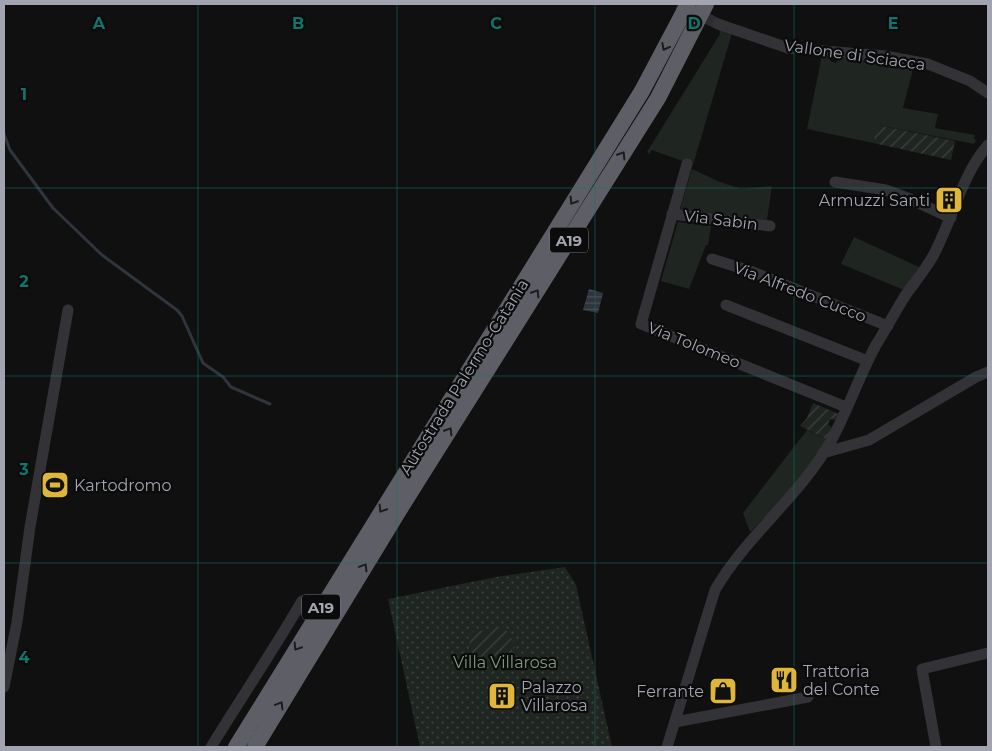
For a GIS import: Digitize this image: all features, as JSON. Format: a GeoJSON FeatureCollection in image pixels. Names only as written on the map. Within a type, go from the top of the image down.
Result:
{"type":"FeatureCollection","features":[{"type":"Feature","properties":{"kind":"highway","name":"Autostrada Palermo-Catania"},"geometry":{"type":"LineString","coordinates":[[236,747],[642,91],[688,4]]}},
{"type":"Feature","properties":{"kind":"highway","name":"Autostrada Palermo-Catania"},"geometry":{"type":"LineString","coordinates":[[255,747],[398,512],[658,98],[706,4]]}},
{"type":"Feature","properties":{"kind":"street","name":"Vallone di Sciacca"},"geometry":{"type":"LineString","coordinates":[[718,24],[788,48],[885,56],[928,64],[970,82],[988,93]]}},
{"type":"Feature","properties":{"kind":"street"},"geometry":{"type":"LineString","coordinates":[[667,747],[715,590],[727,569],[807,477],[831,441],[868,361],[906,295],[932,258],[979,155],[988,145]]}},
{"type":"Feature","properties":{"kind":"street","name":"Via Tolomeo"},"geometry":{"type":"LineString","coordinates":[[687,164],[641,324],[846,407]]}},
{"type":"Feature","properties":{"kind":"street"},"geometry":{"type":"LineString","coordinates":[[835,182],[886,190],[951,218]]}},
{"type":"Feature","properties":{"kind":"street","name":"Via Sabin"},"geometry":{"type":"LineString","coordinates":[[672,214],[770,226]]}},
{"type":"Feature","properties":{"kind":"street","name":"Via Alfredo Cucco"},"geometry":{"type":"LineString","coordinates":[[712,259],[753,272],[888,326]]}},
{"type":"Feature","properties":{"kind":"street"},"geometry":{"type":"LineString","coordinates":[[726,305],[868,361]]}},
{"type":"Feature","properties":{"kind":"street"},"geometry":{"type":"LineString","coordinates":[[4,687],[17,622],[30,527],[68,310]]}},
{"type":"Feature","properties":{"kind":"street"},"geometry":{"type":"LineString","coordinates":[[823,452],[870,440],[976,377],[988,372]]}},
{"type":"Feature","properties":{"kind":"street"},"geometry":{"type":"LineString","coordinates":[[210,747],[302,602]]}},
{"type":"Feature","properties":{"kind":"street"},"geometry":{"type":"LineString","coordinates":[[936,747],[922,669],[988,653]]}},
{"type":"Feature","properties":{"kind":"street"},"geometry":{"type":"LineString","coordinates":[[675,722],[808,697]]}},
{"type":"Feature","properties":{"kind":"green space"},"geometry":{"type":"Polygon","coordinates":[[[719,29],[732,33],[693,165],[652,150],[649,154],[647,152],[720,34],[719,29]]]}},
{"type":"Feature","properties":{"kind":"green space"},"geometry":{"type":"Polygon","coordinates":[[[822,55],[831,56],[830,61],[836,63],[839,58],[867,58],[914,66],[903,108],[938,114],[935,128],[975,135],[974,139],[976,140],[974,144],[879,125],[873,143],[807,129],[822,55]]]}},
{"type":"Feature","properties":{"kind":"green space"},"geometry":{"type":"Polygon","coordinates":[[[878,125],[955,141],[951,160],[873,143],[878,125]]]}},
{"type":"Feature","properties":{"kind":"green space"},"geometry":{"type":"Polygon","coordinates":[[[692,169],[741,189],[772,186],[767,220],[680,210],[692,169]]]}},
{"type":"Feature","properties":{"kind":"green space"},"geometry":{"type":"Polygon","coordinates":[[[678,222],[711,226],[708,245],[706,245],[689,289],[661,281],[678,222]]]}},
{"type":"Feature","properties":{"kind":"green space"},"geometry":{"type":"Polygon","coordinates":[[[854,237],[919,267],[904,290],[841,264],[854,237]]]}},
{"type":"Feature","properties":{"kind":"green space"},"geometry":{"type":"Polygon","coordinates":[[[813,403],[839,414],[837,420],[830,419],[828,424],[833,429],[828,440],[800,426],[807,418],[813,403]]]}},
{"type":"Feature","properties":{"kind":"green space"},"geometry":{"type":"Polygon","coordinates":[[[807,430],[826,439],[821,450],[804,475],[750,532],[743,513],[807,430]]]}},
{"type":"Feature","properties":{"kind":"green space","name":"Villa Villarosa"},"geometry":{"type":"Polygon","coordinates":[[[565,567],[576,585],[612,747],[420,747],[388,599],[496,577],[565,567]]]}},
{"type":"Feature","properties":{"kind":"green space"},"geometry":{"type":"Polygon","coordinates":[[[503,627],[514,645],[515,648],[512,649],[513,656],[473,664],[468,633],[503,627]]]}},
{"type":"Feature","properties":{"kind":"shaded area"},"geometry":{"type":"Polygon","coordinates":[[[589,289],[603,293],[598,313],[583,310],[589,289]]]}},
{"type":"Feature","properties":{"kind":"waterway"},"geometry":{"type":"LineString","coordinates":[[4,134],[10,150],[53,208],[102,255],[177,310],[182,316],[203,363],[223,377],[231,387],[270,404]]}},
{"type":"Feature","properties":{"kind":"tunnel"},"geometry":{"type":"LineString","coordinates":[[678,4],[718,24]]}},
{"type":"Feature","properties":{"kind":"place","name":"Armuzzi Santi"},"geometry":{"type":"Point","coordinates":[949,200]}},
{"type":"Feature","properties":{"kind":"place","name":"Kartodromo"},"geometry":{"type":"Point","coordinates":[55,485]}},
{"type":"Feature","properties":{"kind":"place","name":"Trattoria del Conte"},"geometry":{"type":"Point","coordinates":[784,680]}},
{"type":"Feature","properties":{"kind":"place","name":"Ferrante"},"geometry":{"type":"Point","coordinates":[723,691]}},
{"type":"Feature","properties":{"kind":"place","name":"Palazzo Villarosa"},"geometry":{"type":"Point","coordinates":[502,696]}}]}
